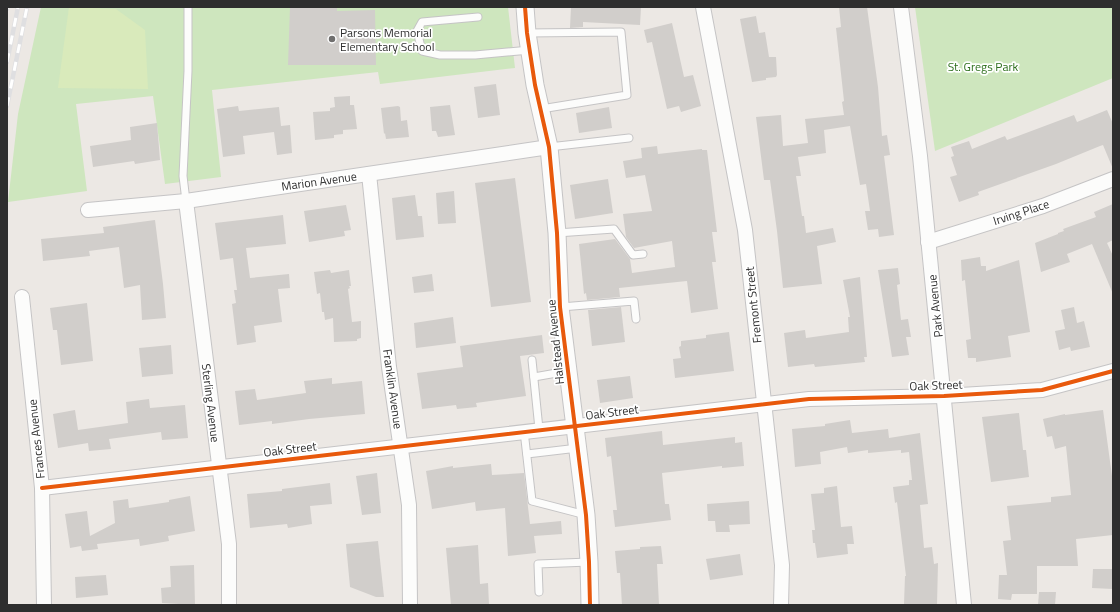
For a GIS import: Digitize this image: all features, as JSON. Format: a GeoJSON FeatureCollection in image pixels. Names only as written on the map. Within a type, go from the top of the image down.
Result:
{"type":"FeatureCollection","features":[{"type":"Feature","properties":{"kind":"street","name":"Halstead Avenue"},"geometry":{"type":"LineString","coordinates":[[525,7],[527,33],[535,85],[549,147],[557,233],[560,307],[586,515],[590,605]]}},
{"type":"Feature","properties":{"kind":"street","name":"Fremont Street"},"geometry":{"type":"LineString","coordinates":[[703,7],[745,230],[782,565],[781,605]]}},
{"type":"Feature","properties":{"kind":"street","name":"Park Avenue"},"geometry":{"type":"LineString","coordinates":[[901,7],[920,156],[964,605]]}},
{"type":"Feature","properties":{"kind":"street","name":"Marion Avenue"},"geometry":{"type":"LineString","coordinates":[[88,210],[186,201],[549,147]]}},
{"type":"Feature","properties":{"kind":"street","name":"Franklin Avenue"},"geometry":{"type":"LineString","coordinates":[[369,174],[389,367],[409,505],[410,605]]}},
{"type":"Feature","properties":{"kind":"street","name":"Irving Place"},"geometry":{"type":"LineString","coordinates":[[928,242],[1043,206],[1113,179]]}},
{"type":"Feature","properties":{"kind":"street","name":"Sterling Avenue"},"geometry":{"type":"LineString","coordinates":[[186,201],[229,544],[229,605]]}},
{"type":"Feature","properties":{"kind":"street","name":"Frances Avenue"},"geometry":{"type":"LineString","coordinates":[[22,296],[42,488],[44,605]]}},
{"type":"Feature","properties":{"kind":"street","name":"Oak Street"},"geometry":{"type":"LineString","coordinates":[[42,488],[809,399],[944,396],[1042,390],[1113,371]]}},
{"type":"Feature","properties":{"kind":"lane"},"geometry":{"type":"LineString","coordinates":[[186,201],[183,176],[188,71],[188,7]]}},
{"type":"Feature","properties":{"kind":"lane"},"geometry":{"type":"LineString","coordinates":[[478,17],[422,22],[417,32],[422,51],[440,55],[474,55],[530,50]]}},
{"type":"Feature","properties":{"kind":"lane"},"geometry":{"type":"LineString","coordinates":[[527,33],[621,32],[627,95],[541,109]]}},
{"type":"Feature","properties":{"kind":"lane"},"geometry":{"type":"LineString","coordinates":[[549,147],[629,138]]}},
{"type":"Feature","properties":{"kind":"lane"},"geometry":{"type":"LineString","coordinates":[[557,233],[614,229],[632,255],[643,254]]}},
{"type":"Feature","properties":{"kind":"lane"},"geometry":{"type":"LineString","coordinates":[[560,307],[634,301],[636,319]]}},
{"type":"Feature","properties":{"kind":"lane"},"geometry":{"type":"LineString","coordinates":[[532,360],[539,430]]}},
{"type":"Feature","properties":{"kind":"lane"},"geometry":{"type":"LineString","coordinates":[[534,377],[568,371]]}},
{"type":"Feature","properties":{"kind":"lane"},"geometry":{"type":"LineString","coordinates":[[524,431],[532,501],[586,515]]}},
{"type":"Feature","properties":{"kind":"lane"},"geometry":{"type":"LineString","coordinates":[[527,454],[578,448]]}},
{"type":"Feature","properties":{"kind":"lane"},"geometry":{"type":"LineString","coordinates":[[539,592],[538,564],[589,562]]}},
{"type":"Feature","properties":{"kind":"green space"},"geometry":{"type":"Polygon","coordinates":[[[41,7],[508,7],[515,68],[380,84],[378,72],[212,90],[221,177],[165,184],[153,96],[76,104],[87,191],[8,202],[18,114],[41,7]]]}},
{"type":"Feature","properties":{"kind":"green space"},"geometry":{"type":"Polygon","coordinates":[[[69,7],[116,9],[145,30],[148,89],[58,88],[69,7]]]}},
{"type":"Feature","properties":{"kind":"green space","name":"St. Gregs Park"},"geometry":{"type":"Polygon","coordinates":[[[915,7],[1113,7],[1113,78],[935,151],[915,7]]]}},
{"type":"Feature","properties":{"kind":"building","name":"Parsons Memorial Elementary School"},"geometry":{"type":"Polygon","coordinates":[[[290,7],[337,7],[337,11],[375,10],[376,65],[288,65],[290,7]]]}},
{"type":"Feature","properties":{"kind":"building"},"geometry":{"type":"Polygon","coordinates":[[[571,7],[641,7],[640,25],[583,22],[583,27],[570,28],[571,7]]]}},
{"type":"Feature","properties":{"kind":"building"},"geometry":{"type":"Polygon","coordinates":[[[839,7],[867,7],[878,87],[882,136],[887,135],[890,155],[884,156],[894,235],[879,237],[878,229],[868,230],[865,211],[870,211],[866,184],[860,185],[850,126],[824,130],[826,153],[798,157],[801,176],[796,176],[806,233],[833,228],[836,242],[817,246],[822,284],[783,288],[770,180],[764,180],[756,117],[781,115],[783,146],[808,143],[805,119],[844,115],[842,102],[844,101],[836,28],[841,27],[839,7]]]}},
{"type":"Feature","properties":{"kind":"building"},"geometry":{"type":"Polygon","coordinates":[[[756,16],[759,33],[765,32],[769,57],[776,57],[777,75],[776,77],[766,78],[766,80],[752,82],[740,19],[756,16]]]}},
{"type":"Feature","properties":{"kind":"building"},"geometry":{"type":"Polygon","coordinates":[[[672,23],[684,77],[693,75],[701,106],[681,112],[679,106],[667,109],[652,42],[647,43],[644,30],[672,23]]]}},
{"type":"Feature","properties":{"kind":"building"},"geometry":{"type":"Polygon","coordinates":[[[496,84],[500,115],[478,118],[474,87],[496,84]]]}},
{"type":"Feature","properties":{"kind":"building"},"geometry":{"type":"Polygon","coordinates":[[[350,96],[350,105],[354,105],[357,129],[343,130],[343,134],[334,135],[334,138],[315,140],[313,112],[330,111],[330,108],[335,107],[334,97],[350,96]]]}},
{"type":"Feature","properties":{"kind":"building"},"geometry":{"type":"Polygon","coordinates":[[[450,105],[455,135],[438,137],[436,131],[432,131],[430,107],[450,105]]]}},
{"type":"Feature","properties":{"kind":"building"},"geometry":{"type":"Polygon","coordinates":[[[238,106],[239,111],[279,107],[281,126],[290,125],[292,153],[277,155],[274,132],[243,136],[245,154],[223,157],[217,109],[238,106]]]}},
{"type":"Feature","properties":{"kind":"building"},"geometry":{"type":"Polygon","coordinates":[[[400,107],[401,121],[407,120],[409,137],[386,139],[381,108],[400,107]]]}},
{"type":"Feature","properties":{"kind":"building"},"geometry":{"type":"Polygon","coordinates":[[[609,107],[612,128],[579,133],[576,113],[609,107]]]}},
{"type":"Feature","properties":{"kind":"building"},"geometry":{"type":"Polygon","coordinates":[[[1107,110],[1113,124],[1113,169],[1103,145],[1056,164],[978,192],[979,195],[959,202],[950,177],[957,175],[951,157],[954,156],[951,147],[969,141],[972,149],[1005,136],[1007,140],[1074,115],[1077,122],[1107,110]]]}},
{"type":"Feature","properties":{"kind":"building"},"geometry":{"type":"Polygon","coordinates":[[[157,123],[160,160],[135,164],[134,161],[93,167],[90,146],[131,140],[130,127],[157,123]]]}},
{"type":"Feature","properties":{"kind":"building"},"geometry":{"type":"Polygon","coordinates":[[[657,146],[658,154],[702,149],[707,150],[717,232],[712,232],[716,262],[712,262],[718,309],[691,313],[687,281],[619,288],[620,297],[587,300],[586,293],[584,294],[579,244],[615,239],[630,259],[632,273],[675,267],[672,241],[634,248],[626,237],[623,214],[652,211],[645,175],[626,178],[623,161],[642,158],[641,148],[657,146]]]}},
{"type":"Feature","properties":{"kind":"building"},"geometry":{"type":"Polygon","coordinates":[[[515,178],[531,302],[491,307],[475,183],[515,178]]]}},
{"type":"Feature","properties":{"kind":"building"},"geometry":{"type":"Polygon","coordinates":[[[608,179],[613,213],[575,219],[570,185],[608,179]]]}},
{"type":"Feature","properties":{"kind":"building"},"geometry":{"type":"Polygon","coordinates":[[[454,191],[456,223],[438,224],[436,193],[454,191]]]}},
{"type":"Feature","properties":{"kind":"building"},"geometry":{"type":"Polygon","coordinates":[[[415,195],[418,216],[422,216],[424,237],[396,240],[392,198],[415,195]]]}},
{"type":"Feature","properties":{"kind":"building"},"geometry":{"type":"Polygon","coordinates":[[[1113,204],[1113,240],[1107,243],[1113,256],[1113,294],[1092,244],[1067,254],[1070,262],[1041,272],[1035,243],[1064,231],[1063,229],[1096,217],[1094,212],[1113,204]]]}},
{"type":"Feature","properties":{"kind":"building"},"geometry":{"type":"Polygon","coordinates":[[[346,205],[351,230],[344,231],[345,236],[309,242],[304,211],[346,205]]]}},
{"type":"Feature","properties":{"kind":"building"},"geometry":{"type":"Polygon","coordinates":[[[283,215],[286,244],[246,248],[250,278],[289,274],[290,288],[278,289],[282,322],[254,326],[256,342],[237,345],[232,304],[236,303],[234,290],[237,290],[233,258],[220,260],[215,223],[283,215]]]}},
{"type":"Feature","properties":{"kind":"building"},"geometry":{"type":"Polygon","coordinates":[[[155,220],[166,318],[142,320],[140,285],[124,288],[119,247],[89,251],[90,256],[43,261],[41,239],[104,233],[103,227],[155,220]]]}},
{"type":"Feature","properties":{"kind":"building"},"geometry":{"type":"Polygon","coordinates":[[[980,257],[981,266],[986,266],[986,271],[1019,260],[1030,332],[1008,336],[1011,357],[976,362],[976,358],[968,358],[966,340],[971,339],[965,280],[962,281],[961,260],[980,257]]]}},
{"type":"Feature","properties":{"kind":"building"},"geometry":{"type":"Polygon","coordinates":[[[898,268],[900,284],[897,285],[901,320],[908,319],[911,337],[906,337],[909,355],[892,357],[878,270],[898,268]]]}},
{"type":"Feature","properties":{"kind":"building"},"geometry":{"type":"Polygon","coordinates":[[[330,270],[331,273],[349,270],[351,286],[349,286],[350,288],[348,289],[352,322],[361,321],[361,338],[357,339],[357,341],[334,342],[333,318],[325,320],[324,312],[322,312],[320,293],[317,294],[314,272],[330,270]]]}},
{"type":"Feature","properties":{"kind":"building"},"geometry":{"type":"Polygon","coordinates":[[[432,274],[434,291],[414,293],[412,277],[432,274]]]}},
{"type":"Feature","properties":{"kind":"building"},"geometry":{"type":"Polygon","coordinates":[[[860,277],[867,357],[864,357],[865,362],[815,367],[814,364],[788,367],[784,333],[805,330],[806,338],[849,332],[848,317],[850,317],[843,280],[860,277]]]}},
{"type":"Feature","properties":{"kind":"building"},"geometry":{"type":"Polygon","coordinates":[[[87,303],[93,361],[61,365],[57,330],[53,330],[50,308],[87,303]]]}},
{"type":"Feature","properties":{"kind":"building"},"geometry":{"type":"Polygon","coordinates":[[[621,307],[625,342],[592,346],[588,310],[621,307]]]}},
{"type":"Feature","properties":{"kind":"building"},"geometry":{"type":"Polygon","coordinates":[[[1074,307],[1077,323],[1084,321],[1090,347],[1071,351],[1070,347],[1059,350],[1055,331],[1065,329],[1061,310],[1074,307]]]}},
{"type":"Feature","properties":{"kind":"building"},"geometry":{"type":"Polygon","coordinates":[[[453,317],[456,343],[416,348],[414,323],[453,317]]]}},
{"type":"Feature","properties":{"kind":"building"},"geometry":{"type":"Polygon","coordinates":[[[729,332],[734,371],[675,378],[673,359],[681,358],[679,347],[681,346],[681,341],[706,338],[706,335],[729,332]]]}},
{"type":"Feature","properties":{"kind":"building"},"geometry":{"type":"Polygon","coordinates":[[[542,335],[544,353],[520,356],[526,396],[476,403],[477,407],[457,409],[456,405],[422,409],[417,373],[463,367],[460,346],[542,335]]]}},
{"type":"Feature","properties":{"kind":"building"},"geometry":{"type":"Polygon","coordinates":[[[171,345],[173,374],[142,377],[139,348],[171,345]]]}},
{"type":"Feature","properties":{"kind":"building"},"geometry":{"type":"Polygon","coordinates":[[[630,376],[633,398],[600,403],[597,380],[630,376]]]}},
{"type":"Feature","properties":{"kind":"building"},"geometry":{"type":"Polygon","coordinates":[[[332,378],[332,384],[362,381],[365,414],[272,424],[272,421],[239,425],[235,391],[255,389],[257,400],[306,393],[304,381],[332,378]]]}},
{"type":"Feature","properties":{"kind":"building"},"geometry":{"type":"Polygon","coordinates":[[[149,399],[150,408],[185,405],[188,438],[162,440],[161,432],[109,439],[111,449],[89,451],[88,443],[58,448],[53,414],[75,410],[78,430],[128,423],[126,402],[149,399]]]}},
{"type":"Feature","properties":{"kind":"building"},"geometry":{"type":"Polygon","coordinates":[[[1103,410],[1113,476],[1113,535],[1076,539],[1078,566],[1037,566],[1037,594],[1012,594],[1011,600],[998,599],[999,575],[1007,575],[1003,541],[1011,540],[1007,506],[1051,502],[1051,497],[1071,495],[1066,446],[1055,449],[1052,436],[1047,437],[1043,419],[1065,414],[1103,410]]]}},
{"type":"Feature","properties":{"kind":"building"},"geometry":{"type":"Polygon","coordinates":[[[1019,413],[1023,450],[1026,450],[1029,477],[991,482],[982,417],[1019,413]]]}},
{"type":"Feature","properties":{"kind":"building"},"geometry":{"type":"Polygon","coordinates":[[[850,420],[852,433],[888,429],[889,438],[920,433],[928,504],[920,505],[924,548],[932,547],[934,564],[938,563],[937,605],[904,604],[906,576],[897,502],[895,503],[893,487],[909,485],[909,480],[912,480],[909,452],[901,453],[901,450],[868,453],[868,450],[848,453],[847,447],[820,452],[821,464],[795,467],[792,429],[825,426],[825,424],[850,420]]]}},
{"type":"Feature","properties":{"kind":"building"},"geometry":{"type":"Polygon","coordinates":[[[662,431],[663,445],[735,437],[735,443],[742,442],[744,466],[722,468],[722,466],[662,473],[665,504],[669,504],[671,520],[615,527],[613,510],[617,510],[611,456],[607,457],[605,438],[662,431]]]}},
{"type":"Feature","properties":{"kind":"building"},"geometry":{"type":"Polygon","coordinates":[[[491,464],[492,475],[524,473],[530,524],[561,521],[562,534],[534,536],[536,553],[508,556],[505,508],[476,511],[475,502],[432,509],[426,471],[453,466],[453,468],[491,464]]]}},
{"type":"Feature","properties":{"kind":"building"},"geometry":{"type":"Polygon","coordinates":[[[377,473],[381,513],[362,515],[356,476],[377,473]]]}},
{"type":"Feature","properties":{"kind":"building"},"geometry":{"type":"Polygon","coordinates":[[[330,483],[332,504],[310,506],[312,524],[288,528],[287,524],[250,528],[247,494],[282,491],[282,489],[330,483]]]}},
{"type":"Feature","properties":{"kind":"building"},"geometry":{"type":"Polygon","coordinates":[[[837,486],[841,527],[852,526],[854,544],[847,544],[848,554],[817,558],[815,543],[813,543],[812,530],[815,530],[811,494],[824,493],[824,488],[837,486]]]}},
{"type":"Feature","properties":{"kind":"building"},"geometry":{"type":"Polygon","coordinates":[[[190,496],[195,531],[168,536],[169,541],[140,546],[139,539],[97,544],[98,549],[82,551],[81,546],[70,548],[65,514],[87,511],[90,536],[115,523],[113,501],[128,499],[129,508],[169,502],[169,500],[190,496]]]}},
{"type":"Feature","properties":{"kind":"building"},"geometry":{"type":"Polygon","coordinates":[[[749,501],[750,524],[729,525],[730,532],[716,532],[715,521],[708,521],[707,504],[749,501]]]}},
{"type":"Feature","properties":{"kind":"building"},"geometry":{"type":"Polygon","coordinates":[[[378,541],[384,597],[376,597],[350,587],[346,544],[378,541]]]}},
{"type":"Feature","properties":{"kind":"building"},"geometry":{"type":"Polygon","coordinates":[[[478,545],[480,584],[488,583],[489,605],[451,605],[446,548],[478,545]]]}},
{"type":"Feature","properties":{"kind":"building"},"geometry":{"type":"Polygon","coordinates":[[[661,546],[663,564],[657,564],[659,605],[622,605],[620,573],[617,573],[615,551],[640,549],[640,547],[661,546]]]}},
{"type":"Feature","properties":{"kind":"building"},"geometry":{"type":"Polygon","coordinates":[[[740,554],[743,575],[710,580],[706,559],[740,554]]]}},
{"type":"Feature","properties":{"kind":"building"},"geometry":{"type":"Polygon","coordinates":[[[194,565],[195,605],[162,603],[161,588],[171,587],[170,566],[194,565]]]}},
{"type":"Feature","properties":{"kind":"building"},"geometry":{"type":"Polygon","coordinates":[[[1093,569],[1113,569],[1113,589],[1092,588],[1093,569]]]}},
{"type":"Feature","properties":{"kind":"building"},"geometry":{"type":"Polygon","coordinates":[[[106,575],[108,595],[76,598],[75,577],[106,575]]]}},
{"type":"Feature","properties":{"kind":"building"},"geometry":{"type":"Polygon","coordinates":[[[1039,592],[1056,592],[1055,605],[1038,605],[1039,592]]]}},
{"type":"Feature","properties":{"kind":"railway"},"geometry":{"type":"LineString","coordinates":[[7,62],[18,7]]}},
{"type":"Feature","properties":{"kind":"railway"},"geometry":{"type":"LineString","coordinates":[[7,106],[27,7]]}},
{"type":"Feature","properties":{"kind":"cycle path"},"geometry":{"type":"LineString","coordinates":[[525,7],[527,33],[535,85],[549,147],[557,233],[560,307],[586,515],[590,605]]}},
{"type":"Feature","properties":{"kind":"cycle path"},"geometry":{"type":"LineString","coordinates":[[42,488],[809,399],[944,396],[1042,390],[1113,371]]}},
{"type":"Feature","properties":{"kind":"place","name":"Parsons Memorial Elementary School"},"geometry":{"type":"Point","coordinates":[332,39]}}]}
